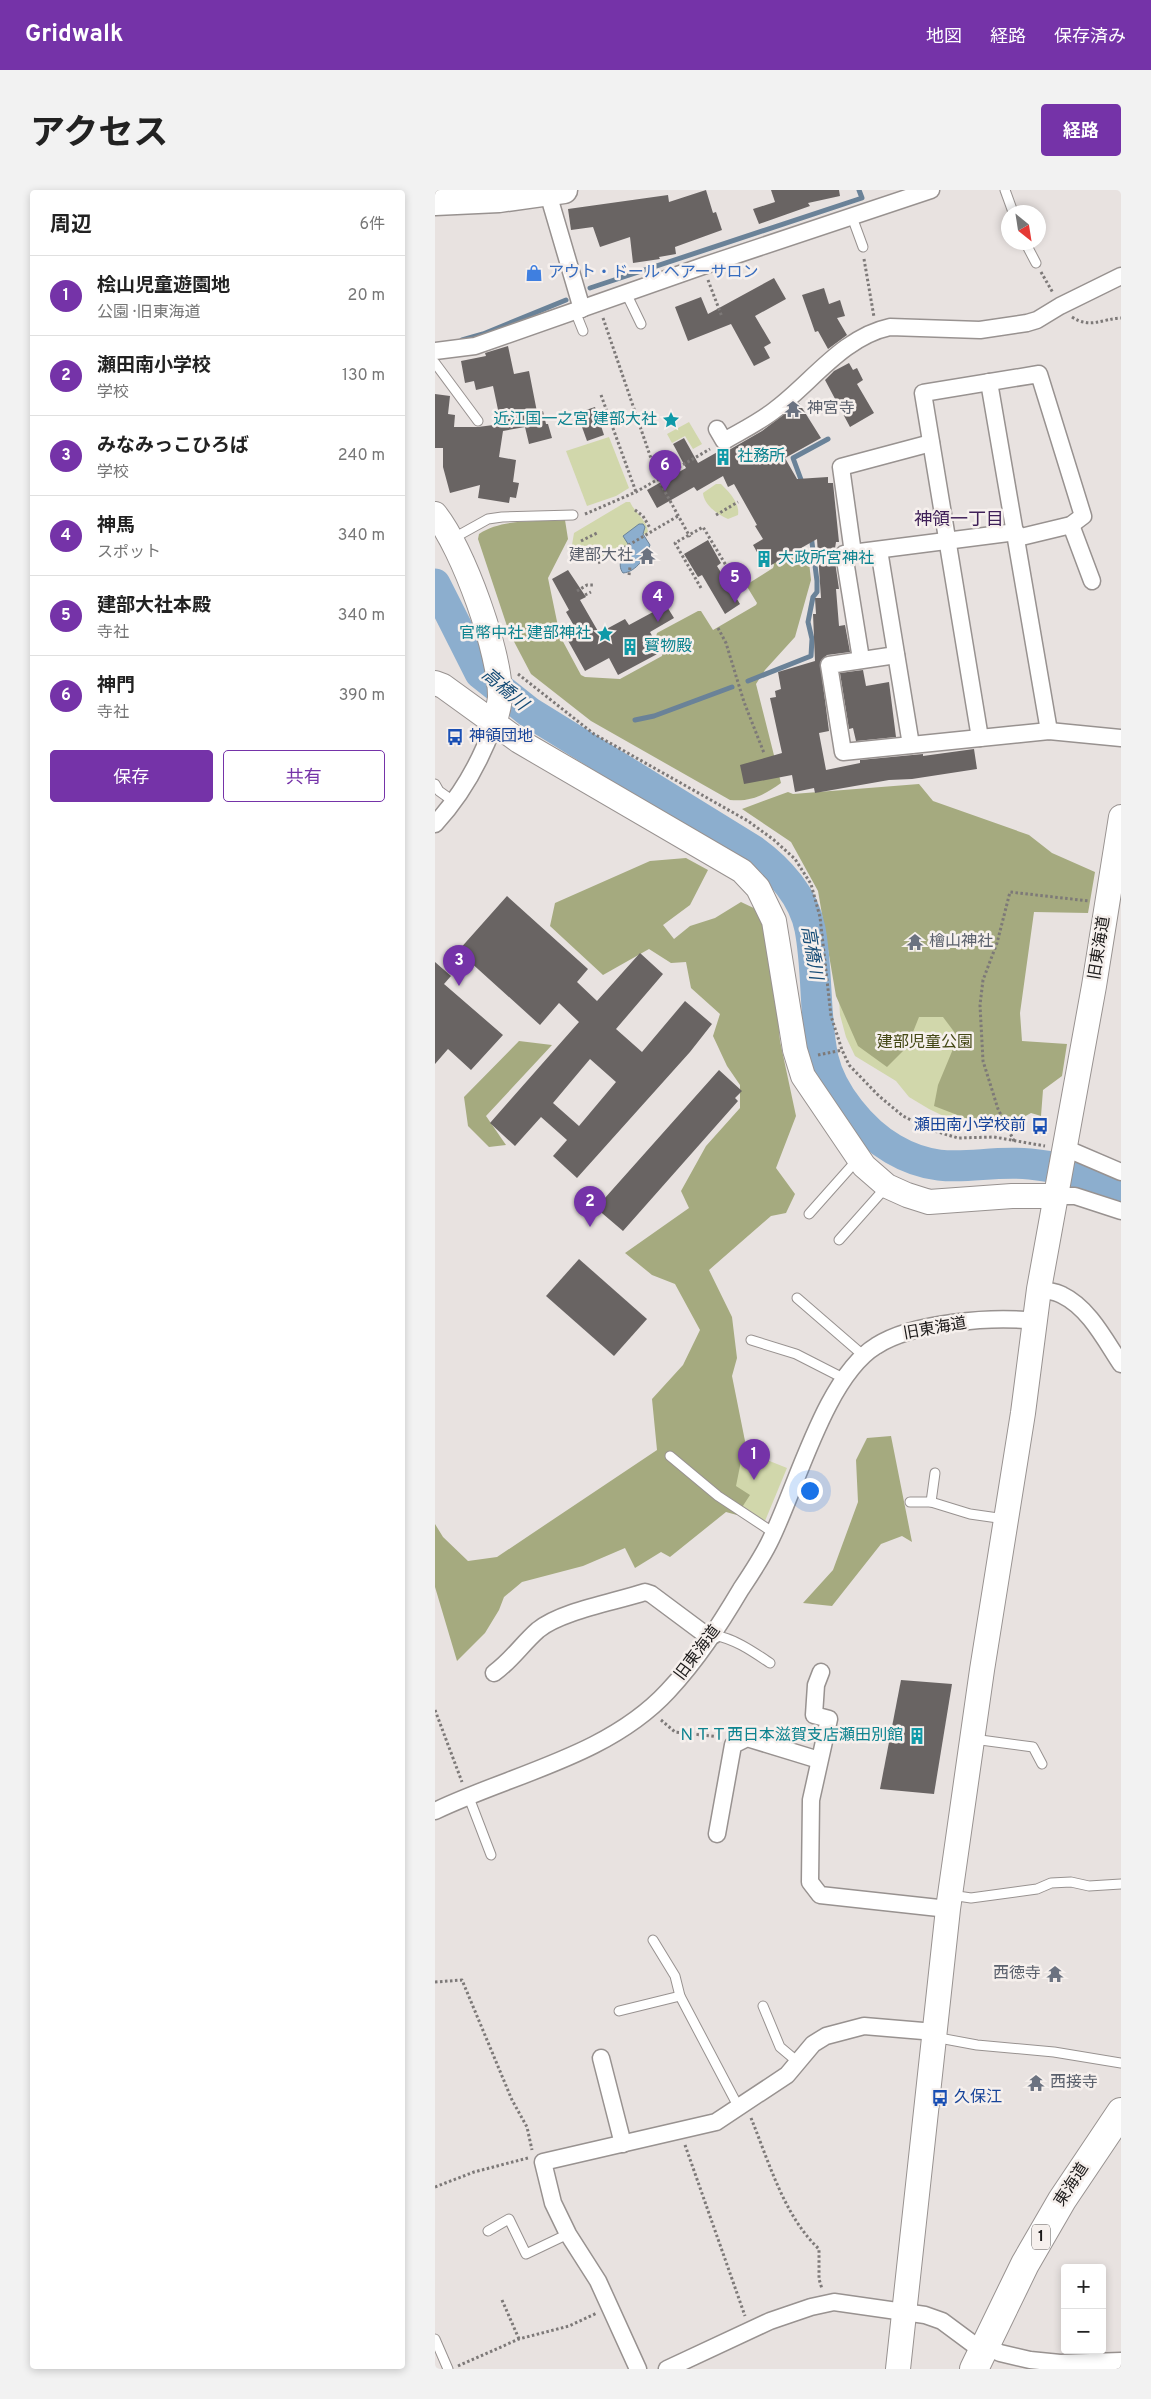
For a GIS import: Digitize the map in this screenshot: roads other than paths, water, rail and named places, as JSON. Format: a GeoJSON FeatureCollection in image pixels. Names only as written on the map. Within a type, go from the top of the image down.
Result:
{"type":"FeatureCollection","features":[{"type":"Feature","properties":{"kind":"highway","name":"東海道"},"geometry":{"type":"LineString","coordinates":[[979,2357],[1025,2264],[1062,2200],[1121,2112]]}},
{"type":"Feature","properties":{"kind":"main road"},"geometry":{"type":"LineString","coordinates":[[435,202],[465,202],[553,191]]}},
{"type":"Feature","properties":{"kind":"street"},"geometry":{"type":"LineString","coordinates":[[435,351],[475,346],[703,266],[931,190]]}},
{"type":"Feature","properties":{"kind":"street"},"geometry":{"type":"LineString","coordinates":[[553,191],[579,310]]}},
{"type":"Feature","properties":{"kind":"street"},"geometry":{"type":"LineString","coordinates":[[720,435],[776,409],[827,363],[877,330],[890,327],[980,330],[1027,323],[1037,320],[1060,306],[1121,276]]}},
{"type":"Feature","properties":{"kind":"street"},"geometry":{"type":"LineString","coordinates":[[861,659],[844,554],[946,541],[1017,535],[1071,525],[1083,516],[1039,374],[923,393],[946,541],[980,738]]}},
{"type":"Feature","properties":{"kind":"street"},"geometry":{"type":"LineString","coordinates":[[989,382],[1017,535],[1049,731]]}},
{"type":"Feature","properties":{"kind":"street"},"geometry":{"type":"LineString","coordinates":[[853,553],[841,467],[931,442]]}},
{"type":"Feature","properties":{"kind":"street"},"geometry":{"type":"LineString","coordinates":[[435,514],[452,539],[476,598],[495,664],[500,698],[496,718],[486,748],[453,801],[435,824]]}},
{"type":"Feature","properties":{"kind":"street"},"geometry":{"type":"LineString","coordinates":[[1071,525],[1092,581]]}},
{"type":"Feature","properties":{"kind":"street"},"geometry":{"type":"LineString","coordinates":[[879,550],[911,745]]}},
{"type":"Feature","properties":{"kind":"street"},"geometry":{"type":"LineString","coordinates":[[896,655],[829,665],[843,752],[1049,731],[1121,738]]}},
{"type":"Feature","properties":{"kind":"street"},"geometry":{"type":"LineString","coordinates":[[435,683],[496,718],[519,741],[742,872],[759,888],[774,921],[799,1064],[810,1088],[859,1158],[887,1186],[907,1196],[929,1202],[1057,1192],[1075,1196],[1121,1212]]}},
{"type":"Feature","properties":{"kind":"street","name":"旧東海道"},"geometry":{"type":"LineString","coordinates":[[438,1805],[581,1751],[639,1719],[692,1665],[714,1635],[774,1533],[831,1401],[863,1356],[876,1346],[898,1335],[923,1328],[1009,1318],[1035,1321],[1039,1289],[1065,1152],[1119,841],[1121,817]]}},
{"type":"Feature","properties":{"kind":"street"},"geometry":{"type":"LineString","coordinates":[[1065,1152],[1121,1172]]}},
{"type":"Feature","properties":{"kind":"street"},"geometry":{"type":"LineString","coordinates":[[1039,1289],[1062,1295],[1077,1305],[1098,1328],[1121,1364]]}},
{"type":"Feature","properties":{"kind":"street"},"geometry":{"type":"LineString","coordinates":[[898,2369],[949,1902],[1035,1321]]}},
{"type":"Feature","properties":{"kind":"street"},"geometry":{"type":"LineString","coordinates":[[493,1674],[508,1663],[539,1630],[569,1615],[645,1592],[651,1594],[703,1632],[714,1635]]}},
{"type":"Feature","properties":{"kind":"street"},"geometry":{"type":"LineString","coordinates":[[821,1672],[816,1685],[814,1715],[829,1720],[811,1800],[810,1882],[820,1895],[949,1902]]}},
{"type":"Feature","properties":{"kind":"street"},"geometry":{"type":"LineString","coordinates":[[717,1834],[733,1746],[747,1738],[819,1760]]}},
{"type":"Feature","properties":{"kind":"street"},"geometry":{"type":"LineString","coordinates":[[638,2369],[599,2281],[568,2234],[553,2203],[543,2162],[681,2132],[716,2122],[741,2104],[772,2087],[799,2063],[813,2044],[826,2036],[864,2026],[934,2035]]}},
{"type":"Feature","properties":{"kind":"street"},"geometry":{"type":"LineString","coordinates":[[601,2058],[623,2144]]}},
{"type":"Feature","properties":{"kind":"street"},"geometry":{"type":"LineString","coordinates":[[667,2369],[770,2321],[834,2302],[925,2315],[942,2321],[966,2341],[973,2344],[979,2357],[1000,2353],[1030,2360],[1060,2363],[1121,2361]]}},
{"type":"Feature","properties":{"kind":"lane"},"geometry":{"type":"LineString","coordinates":[[1005,190],[1010,205]]}},
{"type":"Feature","properties":{"kind":"lane"},"geometry":{"type":"LineString","coordinates":[[852,217],[863,247]]}},
{"type":"Feature","properties":{"kind":"lane"},"geometry":{"type":"LineString","coordinates":[[1029,250],[1036,263]]}},
{"type":"Feature","properties":{"kind":"lane"},"geometry":{"type":"LineString","coordinates":[[626,293],[641,324]]}},
{"type":"Feature","properties":{"kind":"lane"},"geometry":{"type":"LineString","coordinates":[[579,310],[583,331]]}},
{"type":"Feature","properties":{"kind":"lane"},"geometry":{"type":"LineString","coordinates":[[435,363],[478,421]]}},
{"type":"Feature","properties":{"kind":"lane"},"geometry":{"type":"LineString","coordinates":[[452,539],[488,519],[573,515]]}},
{"type":"Feature","properties":{"kind":"lane"},"geometry":{"type":"LineString","coordinates":[[435,784],[439,792],[453,801]]}},
{"type":"Feature","properties":{"kind":"lane"},"geometry":{"type":"LineString","coordinates":[[809,1214],[859,1158]]}},
{"type":"Feature","properties":{"kind":"lane"},"geometry":{"type":"LineString","coordinates":[[839,1240],[887,1186]]}},
{"type":"Feature","properties":{"kind":"lane"},"geometry":{"type":"LineString","coordinates":[[797,1298],[863,1356]]}},
{"type":"Feature","properties":{"kind":"lane"},"geometry":{"type":"LineString","coordinates":[[751,1340],[797,1354],[845,1379]]}},
{"type":"Feature","properties":{"kind":"lane"},"geometry":{"type":"LineString","coordinates":[[670,1456],[718,1496],[774,1533]]}},
{"type":"Feature","properties":{"kind":"lane"},"geometry":{"type":"LineString","coordinates":[[931,1502],[935,1472]]}},
{"type":"Feature","properties":{"kind":"lane"},"geometry":{"type":"LineString","coordinates":[[910,1502],[931,1502],[970,1514],[1006,1519]]}},
{"type":"Feature","properties":{"kind":"lane"},"geometry":{"type":"LineString","coordinates":[[714,1635],[725,1637],[751,1650],[770,1663]]}},
{"type":"Feature","properties":{"kind":"lane"},"geometry":{"type":"LineString","coordinates":[[972,1739],[1033,1747],[1042,1764]]}},
{"type":"Feature","properties":{"kind":"lane"},"geometry":{"type":"LineString","coordinates":[[468,1795],[491,1855]]}},
{"type":"Feature","properties":{"kind":"lane"},"geometry":{"type":"LineString","coordinates":[[949,1902],[1037,1888],[1051,1883],[1071,1882],[1089,1886],[1121,1884]]}},
{"type":"Feature","properties":{"kind":"lane"},"geometry":{"type":"LineString","coordinates":[[653,1940],[675,1976],[680,1996],[741,2104]]}},
{"type":"Feature","properties":{"kind":"lane"},"geometry":{"type":"LineString","coordinates":[[619,2011],[680,1996]]}},
{"type":"Feature","properties":{"kind":"lane"},"geometry":{"type":"LineString","coordinates":[[763,2006],[780,2046],[799,2063]]}},
{"type":"Feature","properties":{"kind":"lane"},"geometry":{"type":"LineString","coordinates":[[934,2035],[977,2045],[1054,2052],[1121,2063]]}},
{"type":"Feature","properties":{"kind":"lane"},"geometry":{"type":"LineString","coordinates":[[488,2231],[509,2219],[526,2254],[568,2234]]}},
{"type":"Feature","properties":{"kind":"lane"},"geometry":{"type":"LineString","coordinates":[[435,2339],[448,2369]]}},
{"type":"Feature","properties":{"kind":"water"},"geometry":{"type":"Polygon","coordinates":[[[639,524],[643,524],[645,527],[643,534],[650,545],[640,563],[632,570],[623,573],[620,562],[628,544],[623,536],[639,524]]]}},
{"type":"Feature","properties":{"kind":"waterway"},"geometry":{"type":"LineString","coordinates":[[590,288],[862,198],[859,190]]}},
{"type":"Feature","properties":{"kind":"waterway"},"geometry":{"type":"LineString","coordinates":[[462,340],[483,334],[566,300]]}},
{"type":"Feature","properties":{"kind":"waterway"},"geometry":{"type":"LineString","coordinates":[[803,485],[793,458],[828,439]]}},
{"type":"Feature","properties":{"kind":"waterway"},"geometry":{"type":"LineString","coordinates":[[748,681],[811,656],[812,639],[808,622],[813,597],[817,592],[811,535]]}},
{"type":"Feature","properties":{"kind":"waterway","name":"高橋川"},"geometry":{"type":"LineString","coordinates":[[435,584],[480,673],[529,712],[754,851],[772,866],[789,885],[802,906],[810,929],[820,1042],[827,1071],[849,1110],[870,1132],[893,1149],[911,1158],[929,1163],[945,1166],[1011,1163],[1042,1165],[1076,1173],[1121,1188]]}},
{"type":"Feature","properties":{"kind":"waterway"},"geometry":{"type":"LineString","coordinates":[[635,720],[654,716],[732,687]]}},
{"type":"Feature","properties":{"kind":"place","name":"アウト・ドール ヘアーサロン"},"geometry":{"type":"Point","coordinates":[534,273]}},
{"type":"Feature","properties":{"kind":"place","name":"神宮寺"},"geometry":{"type":"Point","coordinates":[793,409]}},
{"type":"Feature","properties":{"kind":"place","name":"近江国一之宮 建部大社"},"geometry":{"type":"Point","coordinates":[671,420]}},
{"type":"Feature","properties":{"kind":"place","name":"社務所"},"geometry":{"type":"Point","coordinates":[723,457]}},
{"type":"Feature","properties":{"kind":"place","name":"神門"},"geometry":{"type":"Point","coordinates":[665,491]}},
{"type":"Feature","properties":{"kind":"place","name":"建部大社"},"geometry":{"type":"Point","coordinates":[647,556]}},
{"type":"Feature","properties":{"kind":"place","name":"大政所宮神社"},"geometry":{"type":"Point","coordinates":[764,559]}},
{"type":"Feature","properties":{"kind":"place","name":"建部大社本殿"},"geometry":{"type":"Point","coordinates":[735,603]}},
{"type":"Feature","properties":{"kind":"place","name":"神馬"},"geometry":{"type":"Point","coordinates":[658,622]}},
{"type":"Feature","properties":{"kind":"place","name":"官幣中社 建部神社"},"geometry":{"type":"Point","coordinates":[605,634]}},
{"type":"Feature","properties":{"kind":"place","name":"寳物殿"},"geometry":{"type":"Point","coordinates":[630,647]}},
{"type":"Feature","properties":{"kind":"place","name":"神領団地"},"geometry":{"type":"Point","coordinates":[455,737]}},
{"type":"Feature","properties":{"kind":"place","name":"檜山神社"},"geometry":{"type":"Point","coordinates":[915,942]}},
{"type":"Feature","properties":{"kind":"place","name":"みなみっこひろば"},"geometry":{"type":"Point","coordinates":[459,986]}},
{"type":"Feature","properties":{"kind":"place","name":"瀬田南小学校前"},"geometry":{"type":"Point","coordinates":[1040,1126]}},
{"type":"Feature","properties":{"kind":"place","name":"瀬田南小学校"},"geometry":{"type":"Point","coordinates":[590,1227]}},
{"type":"Feature","properties":{"kind":"place","name":"桧山児童遊園地"},"geometry":{"type":"Point","coordinates":[754,1480]}},
{"type":"Feature","properties":{"kind":"place","name":"ＮＴＴ西日本滋賀支店瀬田別館"},"geometry":{"type":"Point","coordinates":[917,1736]}},
{"type":"Feature","properties":{"kind":"place","name":"西徳寺"},"geometry":{"type":"Point","coordinates":[1055,1974]}},
{"type":"Feature","properties":{"kind":"place","name":"西接寺"},"geometry":{"type":"Point","coordinates":[1036,2083]}},
{"type":"Feature","properties":{"kind":"place","name":"久保江"},"geometry":{"type":"Point","coordinates":[940,2098]}},
{"type":"Feature","properties":{"kind":"district","name":"神領一丁目"},"geometry":{"type":"Point","coordinates":[959,520]}},
{"type":"Feature","properties":{"kind":"park label","name":"建部児童公園"},"geometry":{"type":"Point","coordinates":[925,1043]}}]}
